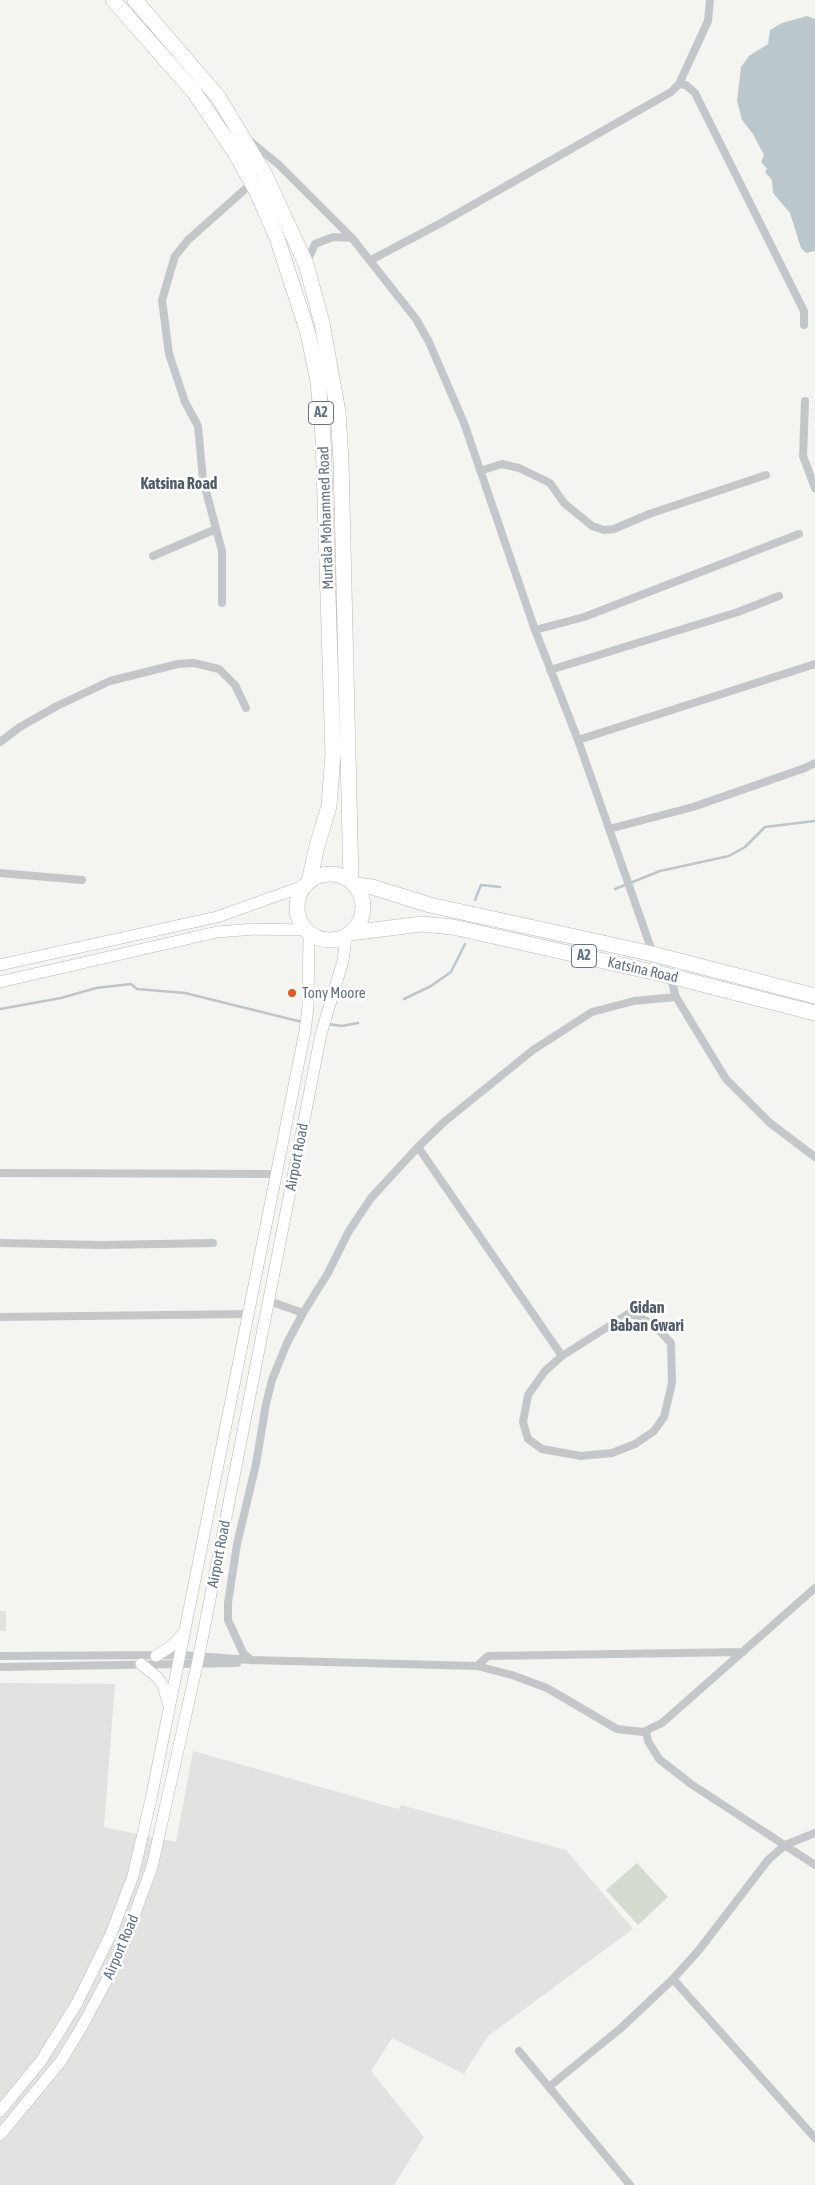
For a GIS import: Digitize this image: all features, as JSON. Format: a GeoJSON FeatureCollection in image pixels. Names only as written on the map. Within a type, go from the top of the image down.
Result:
{"type":"FeatureCollection","features":[{"type":"Feature","properties":{"kind":"highway","name":"Murtala Mohammed Road"},"geometry":{"type":"LineString","coordinates":[[113,0],[194,92],[215,120],[252,183],[277,238],[308,333],[318,382],[323,436],[333,754],[329,806],[316,846],[307,884]]}},
{"type":"Feature","properties":{"kind":"highway","name":"Murtala Mohammed Road"},"geometry":{"type":"LineString","coordinates":[[135,0],[165,32],[219,98],[265,175],[306,264],[322,323],[338,412],[341,461],[353,883]]}},
{"type":"Feature","properties":{"kind":"highway","name":"A2"},"geometry":{"type":"LineString","coordinates":[[332,874],[353,883],[361,897],[363,909],[361,920],[348,935],[330,940],[307,932],[299,919],[296,908],[298,897],[307,884],[321,876],[332,874]]}},
{"type":"Feature","properties":{"kind":"highway","name":"Katsina Road"},"geometry":{"type":"LineString","coordinates":[[353,883],[430,904],[653,954],[815,996]]}},
{"type":"Feature","properties":{"kind":"highway","name":"Katsina Road"},"geometry":{"type":"LineString","coordinates":[[348,935],[421,924],[437,924],[670,976],[815,1014]]}},
{"type":"Feature","properties":{"kind":"street"},"geometry":{"type":"LineString","coordinates":[[371,260],[441,223],[671,92],[679,84],[708,21],[710,0]]}},
{"type":"Feature","properties":{"kind":"street"},"geometry":{"type":"LineString","coordinates":[[679,84],[686,85],[695,93],[804,312],[804,325]]}},
{"type":"Feature","properties":{"kind":"street"},"geometry":{"type":"LineString","coordinates":[[240,133],[279,165],[352,238],[416,318],[429,342],[464,423],[535,630],[578,740],[653,954]]}},
{"type":"Feature","properties":{"kind":"street"},"geometry":{"type":"LineString","coordinates":[[222,603],[222,551],[203,480],[198,426],[185,402],[169,354],[162,300],[175,256],[188,240],[252,183]]}},
{"type":"Feature","properties":{"kind":"street"},"geometry":{"type":"LineString","coordinates":[[306,264],[315,244],[333,237],[352,238]]}},
{"type":"Feature","properties":{"kind":"street"},"geometry":{"type":"LineString","coordinates":[[805,401],[803,456],[815,488]]}},
{"type":"Feature","properties":{"kind":"street"},"geometry":{"type":"LineString","coordinates":[[480,471],[502,464],[519,468],[550,482],[564,503],[592,526],[604,530],[614,529],[649,514],[766,475]]}},
{"type":"Feature","properties":{"kind":"street"},"geometry":{"type":"LineString","coordinates":[[153,556],[216,529]]}},
{"type":"Feature","properties":{"kind":"street"},"geometry":{"type":"LineString","coordinates":[[535,630],[584,617],[800,534]]}},
{"type":"Feature","properties":{"kind":"street"},"geometry":{"type":"LineString","coordinates":[[550,670],[738,612],[779,596]]}},
{"type":"Feature","properties":{"kind":"street"},"geometry":{"type":"LineString","coordinates":[[0,742],[20,727],[57,706],[110,681],[178,664],[194,663],[219,669],[235,685],[246,708]]}},
{"type":"Feature","properties":{"kind":"street"},"geometry":{"type":"LineString","coordinates":[[578,740],[815,664]]}},
{"type":"Feature","properties":{"kind":"street"},"geometry":{"type":"LineString","coordinates":[[609,829],[692,807],[815,763]]}},
{"type":"Feature","properties":{"kind":"street"},"geometry":{"type":"LineString","coordinates":[[0,873],[82,880]]}},
{"type":"Feature","properties":{"kind":"street"},"geometry":{"type":"LineString","coordinates":[[0,965],[217,917],[307,884]]}},
{"type":"Feature","properties":{"kind":"street"},"geometry":{"type":"LineString","coordinates":[[0,982],[217,932],[255,929],[307,932]]}},
{"type":"Feature","properties":{"kind":"street","name":"Airport Road"},"geometry":{"type":"LineString","coordinates":[[0,2111],[41,2061],[62,2030],[94,1971],[111,1934],[133,1876],[250,1314],[305,1031],[308,1007],[307,932]]}},
{"type":"Feature","properties":{"kind":"street","name":"Airport Road"},"geometry":{"type":"LineString","coordinates":[[0,2135],[61,2061],[84,2023],[118,1960],[152,1867],[198,1661],[322,1034],[327,1011],[343,961],[348,935]]}},
{"type":"Feature","properties":{"kind":"street"},"geometry":{"type":"LineString","coordinates":[[670,976],[676,997],[726,1079],[770,1122],[815,1157]]}},
{"type":"Feature","properties":{"kind":"street"},"geometry":{"type":"LineString","coordinates":[[249,1660],[243,1652],[228,1620],[228,1603],[237,1544],[256,1464],[266,1404],[282,1354],[303,1313],[328,1273],[349,1231],[371,1198],[444,1122],[533,1050],[592,1012],[634,1001],[676,997]]}},
{"type":"Feature","properties":{"kind":"street"},"geometry":{"type":"LineString","coordinates":[[418,1148],[562,1356]]}},
{"type":"Feature","properties":{"kind":"street"},"geometry":{"type":"LineString","coordinates":[[0,1174],[277,1174]]}},
{"type":"Feature","properties":{"kind":"street"},"geometry":{"type":"LineString","coordinates":[[0,1243],[102,1245],[214,1243]]}},
{"type":"Feature","properties":{"kind":"street"},"geometry":{"type":"LineString","coordinates":[[269,1301],[303,1313]]}},
{"type":"Feature","properties":{"kind":"street"},"geometry":{"type":"LineString","coordinates":[[0,1317],[250,1314]]}},
{"type":"Feature","properties":{"kind":"street"},"geometry":{"type":"LineString","coordinates":[[628,1314],[638,1316],[655,1326],[671,1343],[673,1364],[669,1401],[664,1418],[654,1431],[635,1444],[612,1453],[580,1456],[542,1449],[528,1439],[523,1422],[528,1395],[545,1371],[562,1356],[628,1314]]}},
{"type":"Feature","properties":{"kind":"street"},"geometry":{"type":"LineString","coordinates":[[0,1656],[156,1656],[178,1660],[233,1664],[249,1660],[477,1666],[504,1672],[547,1688],[617,1728],[635,1732],[646,1731],[662,1723],[815,1588]]}},
{"type":"Feature","properties":{"kind":"street"},"geometry":{"type":"LineString","coordinates":[[156,1656],[175,1643],[185,1632]]}},
{"type":"Feature","properties":{"kind":"street"},"geometry":{"type":"LineString","coordinates":[[477,1666],[488,1656],[743,1652]]}},
{"type":"Feature","properties":{"kind":"street"},"geometry":{"type":"LineString","coordinates":[[0,1667],[141,1664],[178,1660]]}},
{"type":"Feature","properties":{"kind":"street"},"geometry":{"type":"LineString","coordinates":[[141,1664],[158,1678],[163,1686],[169,1707]]}},
{"type":"Feature","properties":{"kind":"street"},"geometry":{"type":"LineString","coordinates":[[646,1731],[648,1740],[659,1759],[691,1784],[815,1865]]}},
{"type":"Feature","properties":{"kind":"street"},"geometry":{"type":"LineString","coordinates":[[550,2086],[621,2028],[673,1979],[700,1950],[768,1860],[785,1845],[815,1833]]}},
{"type":"Feature","properties":{"kind":"street"},"geometry":{"type":"LineString","coordinates":[[673,1979],[815,2137]]}},
{"type":"Feature","properties":{"kind":"street"},"geometry":{"type":"LineString","coordinates":[[518,2051],[550,2086],[630,2185]]}},
{"type":"Feature","properties":{"kind":"shaded area"},"geometry":{"type":"Polygon","coordinates":[[[807,16],[815,19],[815,251],[806,253],[801,248],[790,213],[773,193],[772,180],[765,172],[767,169],[761,162],[764,155],[753,134],[742,120],[737,101],[741,67],[749,56],[768,44],[770,30],[782,23],[807,16]]]}},
{"type":"Feature","properties":{"kind":"shaded area"},"geometry":{"type":"Polygon","coordinates":[[[0,1611],[6,1611],[6,1631],[0,1631],[0,1611]]]}},
{"type":"Feature","properties":{"kind":"shaded area"},"geometry":{"type":"Polygon","coordinates":[[[0,1683],[115,1684],[104,1827],[176,1842],[193,1751],[398,1809],[401,1805],[566,1850],[633,1929],[488,2036],[464,2074],[392,2038],[371,2071],[424,2137],[394,2185],[0,2185],[0,1683]]]}},
{"type":"Feature","properties":{"kind":"shaded area"},"geometry":{"type":"Polygon","coordinates":[[[637,1863],[668,1897],[638,1925],[606,1890],[637,1863]]]}},
{"type":"Feature","properties":{"kind":"waterway"},"geometry":{"type":"LineString","coordinates":[[615,889],[660,871],[729,856],[745,847],[765,827],[815,821]]}},
{"type":"Feature","properties":{"kind":"waterway"},"geometry":{"type":"LineString","coordinates":[[475,900],[481,885],[500,887]]}},
{"type":"Feature","properties":{"kind":"waterway"},"geometry":{"type":"LineString","coordinates":[[404,999],[431,986],[451,972],[465,944]]}},
{"type":"Feature","properties":{"kind":"waterway"},"geometry":{"type":"LineString","coordinates":[[0,1009],[61,998],[96,988],[131,984],[137,989],[185,993],[302,1022]]}},
{"type":"Feature","properties":{"kind":"waterway"},"geometry":{"type":"LineString","coordinates":[[328,1024],[342,1026],[358,1023]]}},
{"type":"Feature","properties":{"kind":"place","name":"Tony Moore"},"geometry":{"type":"Point","coordinates":[292,993]}},
{"type":"Feature","properties":{"kind":"district","name":"Katsina Road"},"geometry":{"type":"Point","coordinates":[179,484]}},
{"type":"Feature","properties":{"kind":"district","name":"Gidan Baban Gwari"},"geometry":{"type":"Point","coordinates":[647,1317]}}]}
